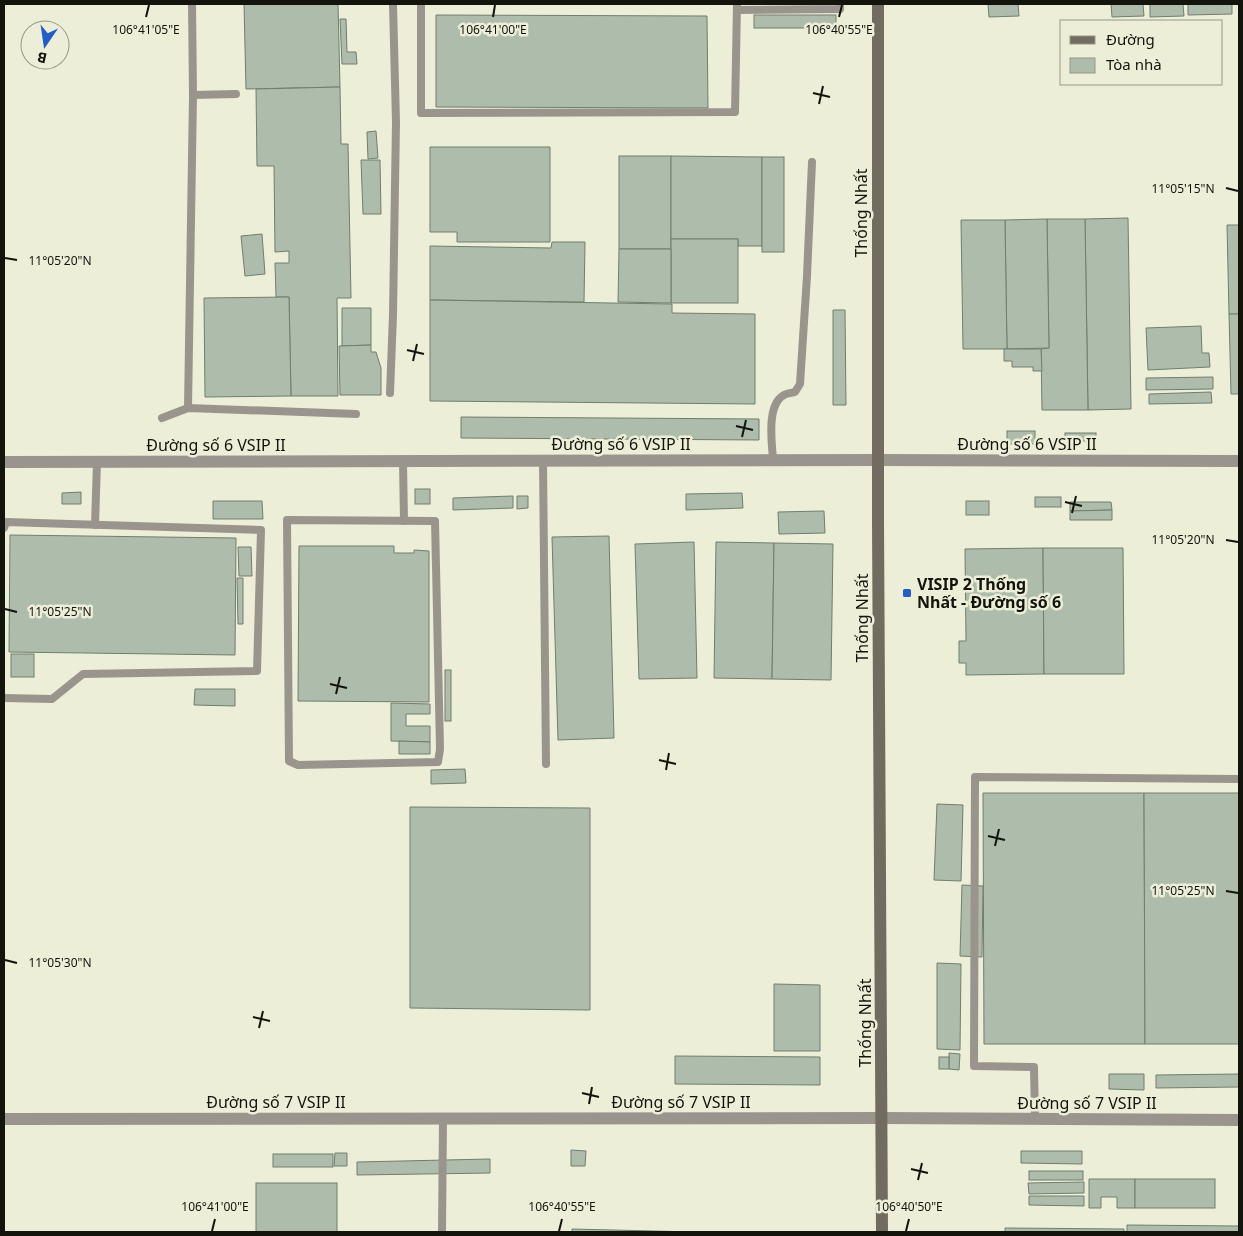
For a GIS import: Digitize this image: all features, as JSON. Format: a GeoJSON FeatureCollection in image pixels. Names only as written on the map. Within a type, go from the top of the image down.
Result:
{"type":"FeatureCollection","features":[{"type":"Feature","properties":{"kind":"street","name":"Thống Nhất"},"geometry":{"type":"LineString","coordinates":[[878,4],[882,1232]]}},
{"type":"Feature","properties":{"kind":"street","name":"Đường số 6 VSIP II"},"geometry":{"type":"LineString","coordinates":[[4,462],[1239,460]]}},
{"type":"Feature","properties":{"kind":"street","name":"Đường số 7 VSIP II"},"geometry":{"type":"LineString","coordinates":[[4,1118],[1239,1120]]}},
{"type":"Feature","properties":{"kind":"lane"},"geometry":{"type":"LineString","coordinates":[[188,408],[193,95],[192,4]]}},
{"type":"Feature","properties":{"kind":"lane"},"geometry":{"type":"LineString","coordinates":[[390,393],[394,306],[396,122],[393,4]]}},
{"type":"Feature","properties":{"kind":"lane"},"geometry":{"type":"LineString","coordinates":[[420,4],[421,113],[735,112],[737,7],[840,9],[840,4]]}},
{"type":"Feature","properties":{"kind":"lane"},"geometry":{"type":"LineString","coordinates":[[193,95],[236,94]]}},
{"type":"Feature","properties":{"kind":"lane"},"geometry":{"type":"LineString","coordinates":[[773,460],[771,422],[774,408],[778,399],[785,394],[795,392],[800,384],[812,162]]}},
{"type":"Feature","properties":{"kind":"lane"},"geometry":{"type":"LineString","coordinates":[[162,418],[188,408],[356,414]]}},
{"type":"Feature","properties":{"kind":"lane"},"geometry":{"type":"LineString","coordinates":[[403,461],[404,521]]}},
{"type":"Feature","properties":{"kind":"lane"},"geometry":{"type":"LineString","coordinates":[[543,461],[546,764]]}},
{"type":"Feature","properties":{"kind":"lane"},"geometry":{"type":"LineString","coordinates":[[95,525],[97,462]]}},
{"type":"Feature","properties":{"kind":"lane"},"geometry":{"type":"LineString","coordinates":[[287,520],[404,521],[435,521],[440,749],[438,762],[298,765],[289,761],[287,520]]}},
{"type":"Feature","properties":{"kind":"lane"},"geometry":{"type":"LineString","coordinates":[[4,528],[6,522],[261,530],[257,671],[83,674],[52,699],[4,698]]}},
{"type":"Feature","properties":{"kind":"lane"},"geometry":{"type":"LineString","coordinates":[[1035,1119],[1034,1067],[974,1066],[975,777],[1239,779]]}},
{"type":"Feature","properties":{"kind":"lane"},"geometry":{"type":"LineString","coordinates":[[442,1232],[443,1118]]}},
{"type":"Feature","properties":{"kind":"building"},"geometry":{"type":"Polygon","coordinates":[[[244,4],[338,4],[340,87],[246,89],[244,4]]]}},
{"type":"Feature","properties":{"kind":"building"},"geometry":{"type":"Polygon","coordinates":[[[988,4],[1018,4],[1019,16],[989,17],[988,4]]]}},
{"type":"Feature","properties":{"kind":"building"},"geometry":{"type":"Polygon","coordinates":[[[1111,4],[1143,4],[1144,16],[1112,17],[1111,4]]]}},
{"type":"Feature","properties":{"kind":"building"},"geometry":{"type":"Polygon","coordinates":[[[1150,4],[1183,4],[1184,16],[1150,17],[1150,4]]]}},
{"type":"Feature","properties":{"kind":"building"},"geometry":{"type":"Polygon","coordinates":[[[1188,4],[1232,4],[1232,14],[1188,15],[1188,4]]]}},
{"type":"Feature","properties":{"kind":"building"},"geometry":{"type":"Polygon","coordinates":[[[436,15],[707,16],[708,108],[436,107],[436,15]]]}},
{"type":"Feature","properties":{"kind":"building"},"geometry":{"type":"Polygon","coordinates":[[[754,15],[836,15],[836,28],[754,28],[754,15]]]}},
{"type":"Feature","properties":{"kind":"building"},"geometry":{"type":"Polygon","coordinates":[[[340,19],[346,19],[347,52],[356,52],[357,64],[342,64],[340,19]]]}},
{"type":"Feature","properties":{"kind":"building"},"geometry":{"type":"Polygon","coordinates":[[[340,87],[341,144],[348,144],[351,298],[337,298],[338,396],[291,396],[289,297],[276,297],[275,263],[289,263],[289,251],[275,252],[274,166],[257,166],[256,89],[340,87]]]}},
{"type":"Feature","properties":{"kind":"building"},"geometry":{"type":"Polygon","coordinates":[[[376,131],[378,158],[368,159],[367,132],[376,131]]]}},
{"type":"Feature","properties":{"kind":"building"},"geometry":{"type":"Polygon","coordinates":[[[430,147],[550,147],[550,242],[457,242],[457,232],[430,232],[430,147]]]}},
{"type":"Feature","properties":{"kind":"building"},"geometry":{"type":"Polygon","coordinates":[[[619,156],[671,156],[671,249],[619,249],[619,156]]]}},
{"type":"Feature","properties":{"kind":"building"},"geometry":{"type":"Polygon","coordinates":[[[671,156],[762,157],[762,246],[738,246],[738,239],[671,239],[671,156]]]}},
{"type":"Feature","properties":{"kind":"building"},"geometry":{"type":"Polygon","coordinates":[[[762,157],[784,157],[784,252],[762,252],[762,157]]]}},
{"type":"Feature","properties":{"kind":"building"},"geometry":{"type":"Polygon","coordinates":[[[361,160],[380,160],[381,214],[363,214],[361,160]]]}},
{"type":"Feature","properties":{"kind":"building"},"geometry":{"type":"Polygon","coordinates":[[[1128,218],[1131,409],[1088,410],[1085,219],[1128,218]]]}},
{"type":"Feature","properties":{"kind":"building"},"geometry":{"type":"Polygon","coordinates":[[[1047,219],[1085,219],[1088,410],[1042,410],[1041,349],[1049,348],[1047,219]]]}},
{"type":"Feature","properties":{"kind":"building"},"geometry":{"type":"Polygon","coordinates":[[[1047,219],[1049,348],[1007,349],[1005,220],[1047,219]]]}},
{"type":"Feature","properties":{"kind":"building"},"geometry":{"type":"Polygon","coordinates":[[[961,220],[1005,220],[1007,349],[963,349],[961,220]]]}},
{"type":"Feature","properties":{"kind":"building"},"geometry":{"type":"Polygon","coordinates":[[[1227,225],[1239,225],[1239,314],[1229,314],[1227,225]]]}},
{"type":"Feature","properties":{"kind":"building"},"geometry":{"type":"Polygon","coordinates":[[[262,234],[265,274],[245,276],[241,236],[262,234]]]}},
{"type":"Feature","properties":{"kind":"building"},"geometry":{"type":"Polygon","coordinates":[[[671,239],[738,239],[738,303],[671,303],[671,239]]]}},
{"type":"Feature","properties":{"kind":"building"},"geometry":{"type":"Polygon","coordinates":[[[552,242],[585,242],[584,302],[430,300],[430,246],[551,248],[552,242]]]}},
{"type":"Feature","properties":{"kind":"building"},"geometry":{"type":"Polygon","coordinates":[[[619,249],[671,249],[671,303],[618,302],[619,249]]]}},
{"type":"Feature","properties":{"kind":"building"},"geometry":{"type":"Polygon","coordinates":[[[289,297],[291,396],[205,397],[204,298],[289,297]]]}},
{"type":"Feature","properties":{"kind":"building"},"geometry":{"type":"Polygon","coordinates":[[[430,300],[672,304],[672,313],[755,314],[755,404],[430,401],[430,300]]]}},
{"type":"Feature","properties":{"kind":"building"},"geometry":{"type":"Polygon","coordinates":[[[342,308],[371,308],[371,345],[342,346],[342,308]]]}},
{"type":"Feature","properties":{"kind":"building"},"geometry":{"type":"Polygon","coordinates":[[[833,310],[845,310],[846,405],[833,405],[833,310]]]}},
{"type":"Feature","properties":{"kind":"building"},"geometry":{"type":"Polygon","coordinates":[[[1229,314],[1239,314],[1239,394],[1231,394],[1229,314]]]}},
{"type":"Feature","properties":{"kind":"building"},"geometry":{"type":"Polygon","coordinates":[[[1201,326],[1202,353],[1209,353],[1210,367],[1148,370],[1146,328],[1201,326]]]}},
{"type":"Feature","properties":{"kind":"building"},"geometry":{"type":"Polygon","coordinates":[[[371,345],[371,352],[376,352],[381,368],[381,395],[340,395],[339,346],[371,345]]]}},
{"type":"Feature","properties":{"kind":"building"},"geometry":{"type":"Polygon","coordinates":[[[1004,349],[1041,349],[1042,371],[1033,371],[1033,367],[1012,367],[1012,361],[1004,361],[1004,349]]]}},
{"type":"Feature","properties":{"kind":"building"},"geometry":{"type":"Polygon","coordinates":[[[1213,377],[1213,389],[1146,390],[1146,378],[1213,377]]]}},
{"type":"Feature","properties":{"kind":"building"},"geometry":{"type":"Polygon","coordinates":[[[1211,392],[1212,403],[1149,404],[1149,394],[1211,392]]]}},
{"type":"Feature","properties":{"kind":"building"},"geometry":{"type":"Polygon","coordinates":[[[461,417],[759,419],[759,440],[461,438],[461,417]]]}},
{"type":"Feature","properties":{"kind":"building"},"geometry":{"type":"Polygon","coordinates":[[[1007,431],[1035,431],[1035,444],[1007,444],[1007,431]]]}},
{"type":"Feature","properties":{"kind":"building"},"geometry":{"type":"Polygon","coordinates":[[[1065,433],[1096,433],[1096,441],[1065,441],[1065,433]]]}},
{"type":"Feature","properties":{"kind":"building"},"geometry":{"type":"Polygon","coordinates":[[[415,489],[430,489],[430,504],[415,504],[415,489]]]}},
{"type":"Feature","properties":{"kind":"building"},"geometry":{"type":"Polygon","coordinates":[[[81,492],[81,504],[62,504],[62,493],[81,492]]]}},
{"type":"Feature","properties":{"kind":"building"},"geometry":{"type":"Polygon","coordinates":[[[742,493],[743,508],[686,510],[686,494],[742,493]]]}},
{"type":"Feature","properties":{"kind":"building"},"geometry":{"type":"Polygon","coordinates":[[[513,496],[513,508],[453,510],[453,498],[513,496]]]}},
{"type":"Feature","properties":{"kind":"building"},"geometry":{"type":"Polygon","coordinates":[[[517,496],[528,496],[528,508],[517,509],[517,496]]]}},
{"type":"Feature","properties":{"kind":"building"},"geometry":{"type":"Polygon","coordinates":[[[1035,497],[1061,497],[1061,507],[1035,507],[1035,497]]]}},
{"type":"Feature","properties":{"kind":"building"},"geometry":{"type":"Polygon","coordinates":[[[213,501],[262,501],[263,519],[213,519],[213,501]]]}},
{"type":"Feature","properties":{"kind":"building"},"geometry":{"type":"Polygon","coordinates":[[[966,501],[989,501],[989,515],[966,515],[966,501]]]}},
{"type":"Feature","properties":{"kind":"building"},"geometry":{"type":"Polygon","coordinates":[[[1070,502],[1111,502],[1112,510],[1070,511],[1070,502]]]}},
{"type":"Feature","properties":{"kind":"building"},"geometry":{"type":"Polygon","coordinates":[[[1112,510],[1112,520],[1070,520],[1070,511],[1112,510]]]}},
{"type":"Feature","properties":{"kind":"building"},"geometry":{"type":"Polygon","coordinates":[[[824,511],[825,533],[779,534],[778,512],[824,511]]]}},
{"type":"Feature","properties":{"kind":"building"},"geometry":{"type":"Polygon","coordinates":[[[10,535],[236,538],[235,655],[9,652],[10,535]]]}},
{"type":"Feature","properties":{"kind":"building"},"geometry":{"type":"Polygon","coordinates":[[[609,536],[614,738],[558,740],[552,537],[609,536]]]}},
{"type":"Feature","properties":{"kind":"building"},"geometry":{"type":"Polygon","coordinates":[[[694,542],[697,678],[639,679],[635,544],[694,542]]]}},
{"type":"Feature","properties":{"kind":"building"},"geometry":{"type":"Polygon","coordinates":[[[716,542],[774,543],[772,679],[714,678],[716,542]]]}},
{"type":"Feature","properties":{"kind":"building"},"geometry":{"type":"Polygon","coordinates":[[[774,543],[833,544],[831,680],[772,679],[774,543]]]}},
{"type":"Feature","properties":{"kind":"building"},"geometry":{"type":"Polygon","coordinates":[[[299,546],[394,546],[394,553],[414,553],[414,550],[429,551],[429,702],[298,701],[299,546]]]}},
{"type":"Feature","properties":{"kind":"building"},"geometry":{"type":"Polygon","coordinates":[[[238,547],[251,547],[252,576],[239,576],[238,547]]]}},
{"type":"Feature","properties":{"kind":"building"},"geometry":{"type":"Polygon","coordinates":[[[1043,548],[1044,674],[966,675],[966,663],[959,663],[959,641],[966,641],[965,549],[1043,548]]]}},
{"type":"Feature","properties":{"kind":"building"},"geometry":{"type":"Polygon","coordinates":[[[1043,548],[1123,548],[1124,674],[1044,674],[1043,548]]]}},
{"type":"Feature","properties":{"kind":"building"},"geometry":{"type":"Polygon","coordinates":[[[237,578],[243,578],[243,624],[238,624],[237,578]]]}},
{"type":"Feature","properties":{"kind":"building"},"geometry":{"type":"Polygon","coordinates":[[[11,654],[34,654],[34,677],[11,677],[11,654]]]}},
{"type":"Feature","properties":{"kind":"building"},"geometry":{"type":"Polygon","coordinates":[[[445,670],[451,670],[451,721],[445,721],[445,670]]]}},
{"type":"Feature","properties":{"kind":"building"},"geometry":{"type":"Polygon","coordinates":[[[195,689],[235,689],[235,706],[194,705],[195,689]]]}},
{"type":"Feature","properties":{"kind":"building"},"geometry":{"type":"Polygon","coordinates":[[[391,703],[430,704],[430,714],[406,714],[406,726],[430,726],[430,742],[391,741],[391,703]]]}},
{"type":"Feature","properties":{"kind":"building"},"geometry":{"type":"Polygon","coordinates":[[[399,741],[430,742],[430,754],[399,754],[399,741]]]}},
{"type":"Feature","properties":{"kind":"building"},"geometry":{"type":"Polygon","coordinates":[[[465,769],[466,783],[431,784],[431,770],[465,769]]]}},
{"type":"Feature","properties":{"kind":"building"},"geometry":{"type":"Polygon","coordinates":[[[983,793],[1144,793],[1145,1044],[984,1044],[983,793]]]}},
{"type":"Feature","properties":{"kind":"building"},"geometry":{"type":"Polygon","coordinates":[[[1144,793],[1239,793],[1239,1044],[1145,1044],[1144,793]]]}},
{"type":"Feature","properties":{"kind":"building"},"geometry":{"type":"Polygon","coordinates":[[[937,804],[963,805],[961,881],[934,880],[937,804]]]}},
{"type":"Feature","properties":{"kind":"building"},"geometry":{"type":"Polygon","coordinates":[[[410,807],[590,808],[590,1010],[410,1008],[410,807]]]}},
{"type":"Feature","properties":{"kind":"building"},"geometry":{"type":"Polygon","coordinates":[[[962,885],[983,886],[982,957],[960,956],[962,885]]]}},
{"type":"Feature","properties":{"kind":"building"},"geometry":{"type":"Polygon","coordinates":[[[937,963],[961,964],[960,1050],[937,1049],[937,963]]]}},
{"type":"Feature","properties":{"kind":"building"},"geometry":{"type":"Polygon","coordinates":[[[774,984],[820,985],[820,1051],[774,1051],[774,984]]]}},
{"type":"Feature","properties":{"kind":"building"},"geometry":{"type":"Polygon","coordinates":[[[949,1053],[960,1054],[959,1070],[949,1069],[949,1053]]]}},
{"type":"Feature","properties":{"kind":"building"},"geometry":{"type":"Polygon","coordinates":[[[675,1056],[820,1057],[820,1085],[675,1084],[675,1056]]]}},
{"type":"Feature","properties":{"kind":"building"},"geometry":{"type":"Polygon","coordinates":[[[939,1057],[949,1057],[949,1069],[939,1069],[939,1057]]]}},
{"type":"Feature","properties":{"kind":"building"},"geometry":{"type":"Polygon","coordinates":[[[1109,1074],[1144,1074],[1144,1090],[1109,1089],[1109,1074]]]}},
{"type":"Feature","properties":{"kind":"building"},"geometry":{"type":"Polygon","coordinates":[[[1239,1074],[1239,1087],[1156,1088],[1156,1075],[1239,1074]]]}},
{"type":"Feature","properties":{"kind":"building"},"geometry":{"type":"Polygon","coordinates":[[[571,1150],[586,1151],[585,1166],[571,1166],[571,1150]]]}},
{"type":"Feature","properties":{"kind":"building"},"geometry":{"type":"Polygon","coordinates":[[[1021,1151],[1082,1151],[1082,1164],[1021,1163],[1021,1151]]]}},
{"type":"Feature","properties":{"kind":"building"},"geometry":{"type":"Polygon","coordinates":[[[335,1153],[347,1153],[347,1166],[334,1166],[335,1153]]]}},
{"type":"Feature","properties":{"kind":"building"},"geometry":{"type":"Polygon","coordinates":[[[273,1154],[333,1154],[333,1167],[273,1167],[273,1154]]]}},
{"type":"Feature","properties":{"kind":"building"},"geometry":{"type":"Polygon","coordinates":[[[490,1159],[490,1173],[357,1175],[357,1162],[490,1159]]]}},
{"type":"Feature","properties":{"kind":"building"},"geometry":{"type":"Polygon","coordinates":[[[1029,1171],[1083,1171],[1083,1180],[1029,1180],[1029,1171]]]}},
{"type":"Feature","properties":{"kind":"building"},"geometry":{"type":"Polygon","coordinates":[[[1089,1179],[1135,1179],[1135,1208],[1117,1208],[1117,1197],[1101,1197],[1101,1208],[1089,1208],[1089,1179]]]}},
{"type":"Feature","properties":{"kind":"building"},"geometry":{"type":"Polygon","coordinates":[[[1135,1179],[1215,1179],[1215,1208],[1135,1208],[1135,1179]]]}},
{"type":"Feature","properties":{"kind":"building"},"geometry":{"type":"Polygon","coordinates":[[[1084,1182],[1084,1193],[1029,1194],[1028,1183],[1084,1182]]]}},
{"type":"Feature","properties":{"kind":"building"},"geometry":{"type":"Polygon","coordinates":[[[256,1183],[337,1183],[337,1232],[256,1232],[256,1183]]]}},
{"type":"Feature","properties":{"kind":"building"},"geometry":{"type":"Polygon","coordinates":[[[1029,1196],[1084,1196],[1084,1206],[1029,1205],[1029,1196]]]}},
{"type":"Feature","properties":{"kind":"building"},"geometry":{"type":"Polygon","coordinates":[[[1127,1225],[1239,1226],[1239,1232],[1127,1232],[1127,1225]]]}},
{"type":"Feature","properties":{"kind":"building"},"geometry":{"type":"Polygon","coordinates":[[[1005,1228],[1124,1229],[1124,1232],[1005,1232],[1005,1228]]]}},
{"type":"Feature","properties":{"kind":"building"},"geometry":{"type":"Polygon","coordinates":[[[572,1229],[694,1232],[572,1232],[572,1229]]]}},
{"type":"Feature","properties":{"kind":"place","name":"VISIP 2 Thống Nhất - Đường số 6"},"geometry":{"type":"Point","coordinates":[907,593]}}]}
